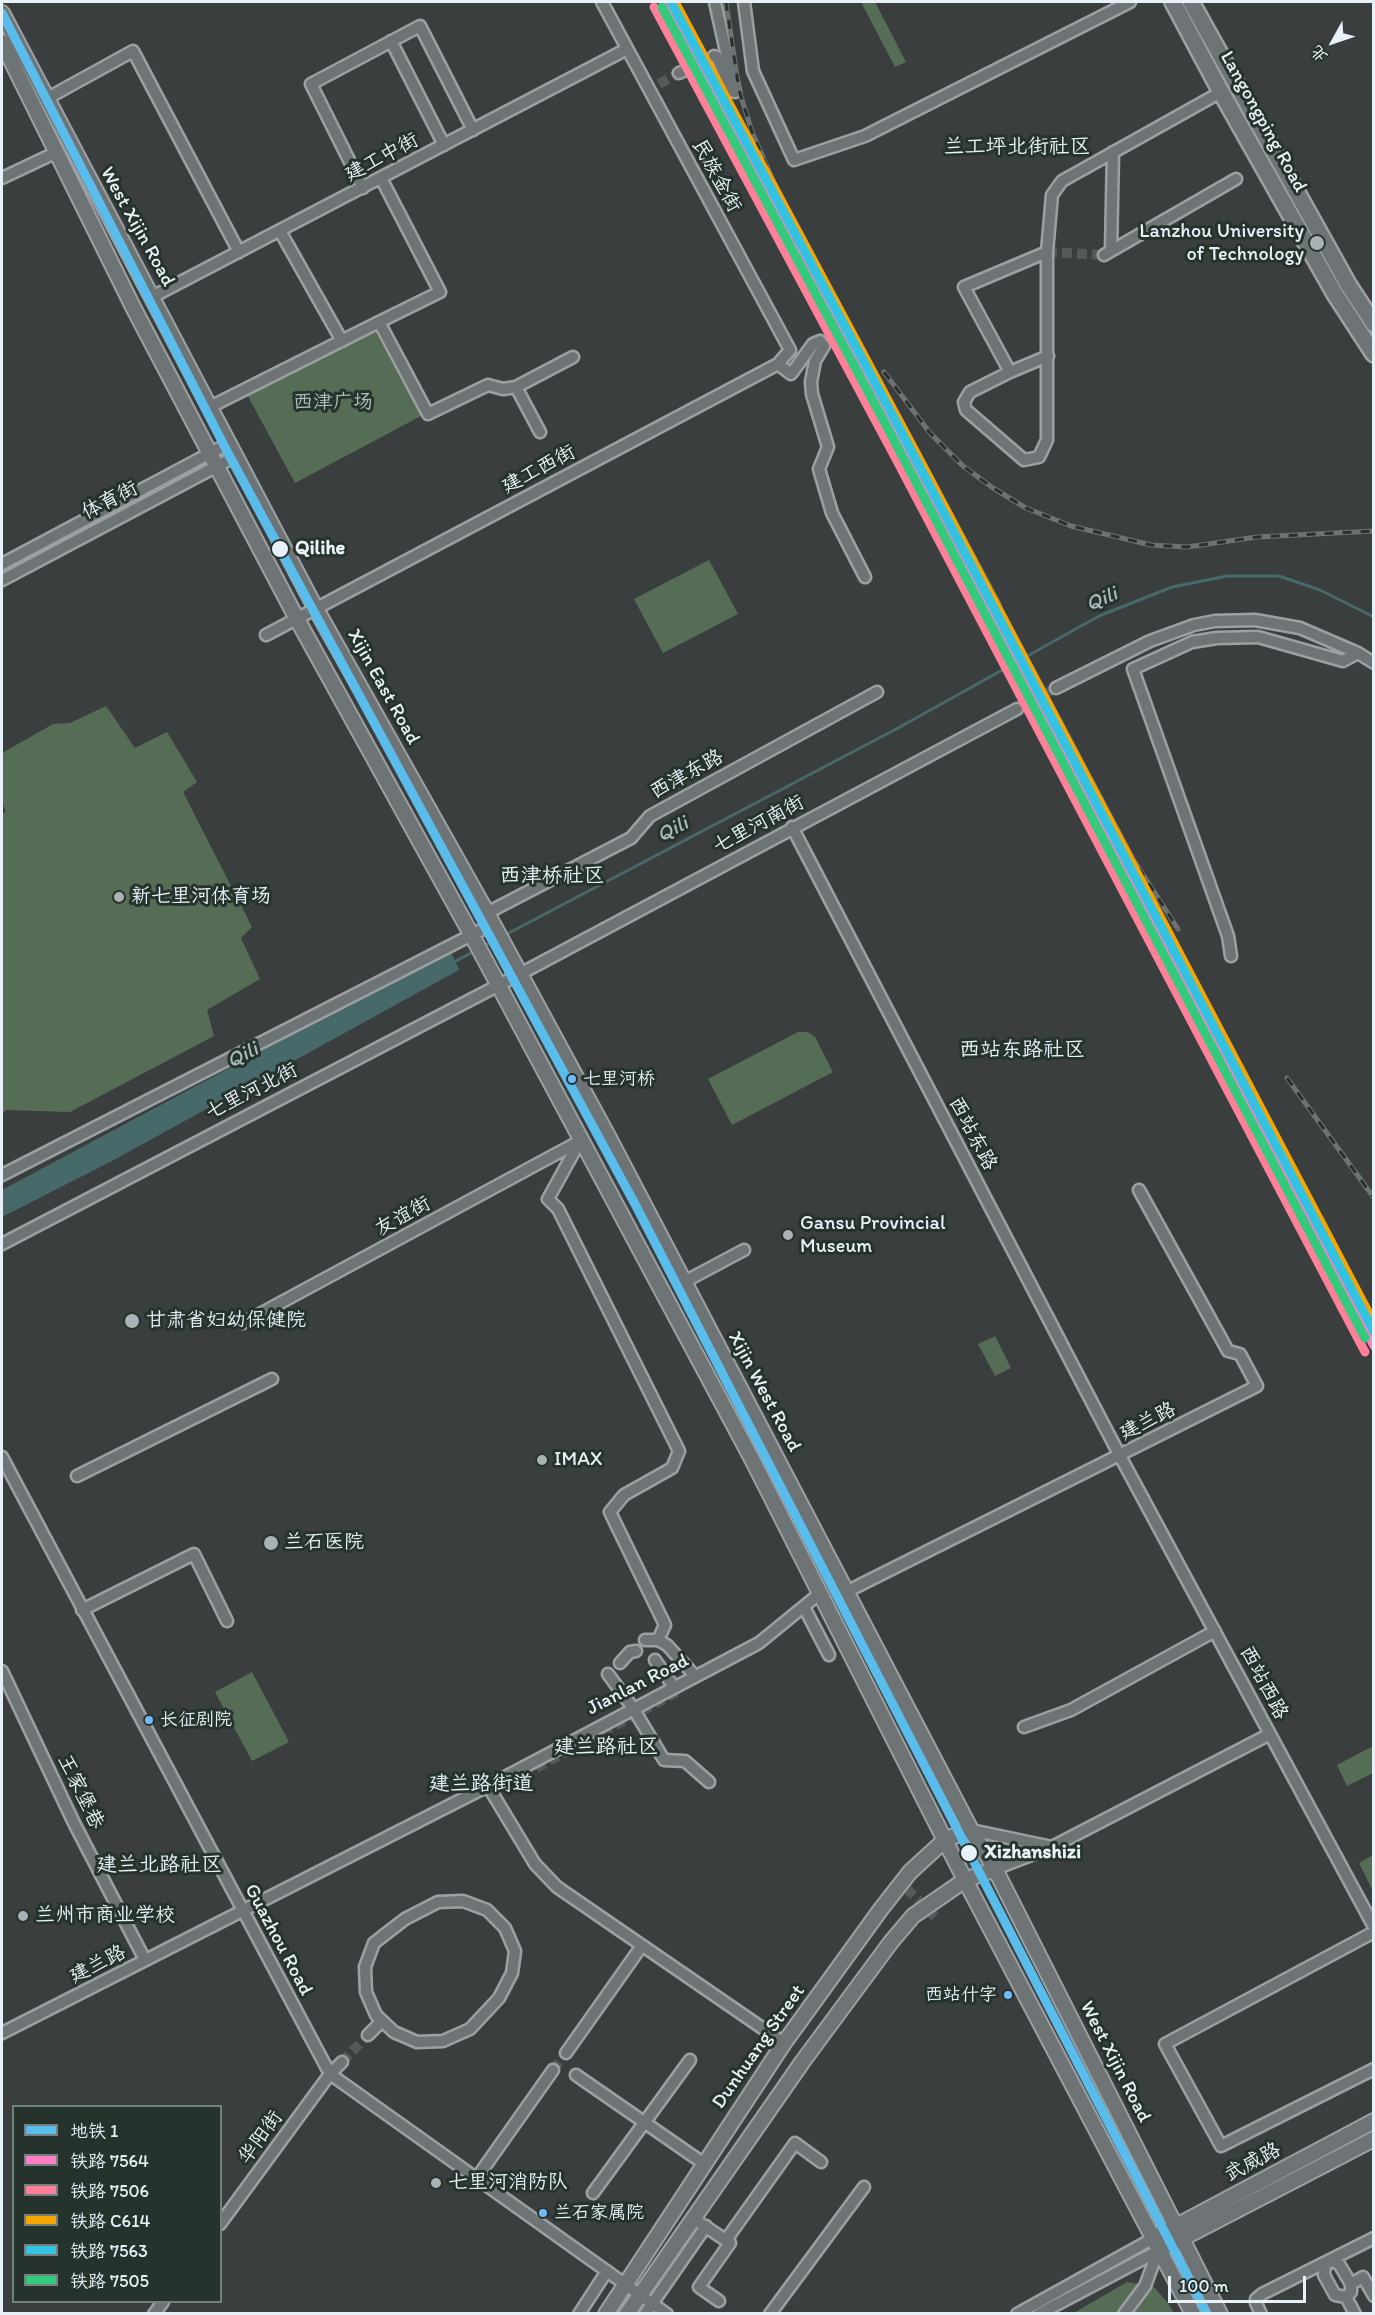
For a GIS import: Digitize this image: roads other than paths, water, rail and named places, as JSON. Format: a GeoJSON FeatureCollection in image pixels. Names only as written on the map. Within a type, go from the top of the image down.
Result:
{"type":"FeatureCollection","features":[{"type":"Feature","properties":{"kind":"highway","name":"Langongping Road"},"geometry":{"type":"LineString","coordinates":[[1173,2],[1335,294],[1374,354]]}},
{"type":"Feature","properties":{"kind":"highway","name":"Langongping Road"},"geometry":{"type":"LineString","coordinates":[[1191,2],[1349,286],[1374,324]]}},
{"type":"Feature","properties":{"kind":"main road","name":"West Xijin Road"},"geometry":{"type":"LineString","coordinates":[[2,13],[237,458]]}},
{"type":"Feature","properties":{"kind":"main road"},"geometry":{"type":"LineString","coordinates":[[2,42],[297,619],[499,984],[583,1146],[752,1459],[965,1880],[1155,2245],[1193,2313]]}},
{"type":"Feature","properties":{"kind":"main road","name":"Xijin East Road"},"geometry":{"type":"LineString","coordinates":[[237,458],[316,609],[493,923]]}},
{"type":"Feature","properties":{"kind":"main road"},"geometry":{"type":"LineString","coordinates":[[493,923],[520,974]]}},
{"type":"Feature","properties":{"kind":"main road","name":"Xijin West Road"},"geometry":{"type":"LineString","coordinates":[[520,974],[609,1138],[971,1830]]}},
{"type":"Feature","properties":{"kind":"main road"},"geometry":{"type":"LineString","coordinates":[[583,1146],[609,1138]]}},
{"type":"Feature","properties":{"kind":"main road","name":"West Xijin Road"},"geometry":{"type":"LineString","coordinates":[[971,1830],[994,1869],[1220,2313]]}},
{"type":"Feature","properties":{"kind":"main road","name":"Dunhuang Street"},"geometry":{"type":"LineString","coordinates":[[606,2313],[627,2285],[703,2163],[784,2043],[910,1872],[946,1839],[971,1830]]}},
{"type":"Feature","properties":{"kind":"main road"},"geometry":{"type":"LineString","coordinates":[[627,2313],[700,2223],[803,2061],[891,1942],[913,1916],[965,1880],[994,1869]]}},
{"type":"Feature","properties":{"kind":"main road","name":"武威路"},"geometry":{"type":"LineString","coordinates":[[1179,2231],[1374,2121]]}},
{"type":"Feature","properties":{"kind":"main road","name":"武威路"},"geometry":{"type":"LineString","coordinates":[[1179,2231],[1374,2139]]}},
{"type":"Feature","properties":{"kind":"main road"},"geometry":{"type":"LineString","coordinates":[[1155,2245],[1179,2231]]}},
{"type":"Feature","properties":{"kind":"street","name":"民族金街"},"geometry":{"type":"LineString","coordinates":[[602,2],[790,350],[778,364]]}},
{"type":"Feature","properties":{"kind":"street"},"geometry":{"type":"LineString","coordinates":[[714,56],[717,57],[732,91],[735,92],[715,2]]}},
{"type":"Feature","properties":{"kind":"street"},"geometry":{"type":"LineString","coordinates":[[744,2],[753,71],[794,160],[865,136],[1130,2]]}},
{"type":"Feature","properties":{"kind":"street"},"geometry":{"type":"LineString","coordinates":[[363,188],[312,84],[420,26],[473,130]]}},
{"type":"Feature","properties":{"kind":"street"},"geometry":{"type":"LineString","coordinates":[[392,41],[444,145]]}},
{"type":"Feature","properties":{"kind":"street","name":"建工中街"},"geometry":{"type":"LineString","coordinates":[[153,297],[627,50]]}},
{"type":"Feature","properties":{"kind":"street"},"geometry":{"type":"LineString","coordinates":[[46,99],[133,51],[238,252]]}},
{"type":"Feature","properties":{"kind":"street"},"geometry":{"type":"LineString","coordinates":[[648,90],[659,84]]}},
{"type":"Feature","properties":{"kind":"street"},"geometry":{"type":"LineString","coordinates":[[1048,356],[970,392],[964,402],[966,410],[1023,460],[1039,457],[1047,440],[1048,356],[1047,252],[1052,195],[1056,186],[1221,92]]}},
{"type":"Feature","properties":{"kind":"street"},"geometry":{"type":"LineString","coordinates":[[2,178],[57,152]]}},
{"type":"Feature","properties":{"kind":"street"},"geometry":{"type":"LineString","coordinates":[[1113,152],[1107,253],[1236,179]]}},
{"type":"Feature","properties":{"kind":"street"},"geometry":{"type":"LineString","coordinates":[[210,407],[440,292],[381,178]]}},
{"type":"Feature","properties":{"kind":"street"},"geometry":{"type":"LineString","coordinates":[[280,231],[342,341]]}},
{"type":"Feature","properties":{"kind":"street"},"geometry":{"type":"LineString","coordinates":[[1010,372],[964,287],[1047,252]]}},
{"type":"Feature","properties":{"kind":"street"},"geometry":{"type":"LineString","coordinates":[[379,322],[428,414],[488,385],[503,389],[516,387],[573,357]]}},
{"type":"Feature","properties":{"kind":"street"},"geometry":{"type":"LineString","coordinates":[[778,364],[791,374],[813,344],[819,341],[824,346],[814,361],[811,382],[816,409],[828,447],[819,469],[832,513],[865,577]]}},
{"type":"Feature","properties":{"kind":"street","name":"建工西街"},"geometry":{"type":"LineString","coordinates":[[266,635],[778,364]]}},
{"type":"Feature","properties":{"kind":"street"},"geometry":{"type":"LineString","coordinates":[[516,387],[540,432]]}},
{"type":"Feature","properties":{"kind":"street","name":"体育街"},"geometry":{"type":"LineString","coordinates":[[2,564],[229,443]]}},
{"type":"Feature","properties":{"kind":"street","name":"体育街"},"geometry":{"type":"LineString","coordinates":[[2,580],[217,466],[237,458]]}},
{"type":"Feature","properties":{"kind":"street"},"geometry":{"type":"LineString","coordinates":[[1056,688],[1150,641],[1194,625],[1215,621],[1255,620],[1290,626],[1325,637],[1374,663]]}},
{"type":"Feature","properties":{"kind":"street"},"geometry":{"type":"LineString","coordinates":[[1231,956],[1228,936],[1133,669],[1192,642],[1217,638],[1257,637],[1343,661],[1358,653]]}},
{"type":"Feature","properties":{"kind":"street","name":"西津东路"},"geometry":{"type":"LineString","coordinates":[[493,923],[631,838],[650,816],[877,692]]}},
{"type":"Feature","properties":{"kind":"street","name":"七里河南街"},"geometry":{"type":"LineString","coordinates":[[520,974],[1017,709]]}},
{"type":"Feature","properties":{"kind":"street","name":"西站东路"},"geometry":{"type":"LineString","coordinates":[[792,827],[1120,1456]]}},
{"type":"Feature","properties":{"kind":"street","name":"七里河北街"},"geometry":{"type":"LineString","coordinates":[[2,1175],[474,938],[493,923]]}},
{"type":"Feature","properties":{"kind":"street","name":"七里河北街"},"geometry":{"type":"LineString","coordinates":[[2,1244],[520,974]]}},
{"type":"Feature","properties":{"kind":"street"},"geometry":{"type":"LineString","coordinates":[[583,1146],[548,1199],[558,1209],[679,1451],[672,1468],[624,1495],[610,1512],[665,1625],[658,1640]]}},
{"type":"Feature","properties":{"kind":"street","name":"友谊街"},"geometry":{"type":"LineString","coordinates":[[243,1323],[583,1146]]}},
{"type":"Feature","properties":{"kind":"street","name":"建兰路"},"geometry":{"type":"LineString","coordinates":[[846,1592],[1257,1386],[1240,1353],[1228,1351],[1139,1190]]}},
{"type":"Feature","properties":{"kind":"street"},"geometry":{"type":"LineString","coordinates":[[684,1282],[744,1250]]}},
{"type":"Feature","properties":{"kind":"street"},"geometry":{"type":"LineString","coordinates":[[77,1476],[272,1378]]}},
{"type":"Feature","properties":{"kind":"street","name":"西站西路"},"geometry":{"type":"LineString","coordinates":[[1120,1456],[1374,1927]]}},
{"type":"Feature","properties":{"kind":"street","name":"Guazhou Road"},"geometry":{"type":"LineString","coordinates":[[2,1457],[330,2074],[667,2313]]}},
{"type":"Feature","properties":{"kind":"street"},"geometry":{"type":"LineString","coordinates":[[82,1610],[194,1554],[227,1621]]}},
{"type":"Feature","properties":{"kind":"street","name":"Jianlan Road"},"geometry":{"type":"LineString","coordinates":[[241,1910],[488,1786],[759,1643],[819,1594]]}},
{"type":"Feature","properties":{"kind":"street"},"geometry":{"type":"LineString","coordinates":[[804,1607],[829,1655]]}},
{"type":"Feature","properties":{"kind":"street"},"geometry":{"type":"LineString","coordinates":[[1024,1727],[1079,1706],[1215,1631]]}},
{"type":"Feature","properties":{"kind":"street"},"geometry":{"type":"LineString","coordinates":[[645,1640],[658,1640],[667,1645],[695,1676]]}},
{"type":"Feature","properties":{"kind":"street"},"geometry":{"type":"LineString","coordinates":[[620,1663],[630,1652],[636,1651]]}},
{"type":"Feature","properties":{"kind":"street"},"geometry":{"type":"LineString","coordinates":[[655,1660],[674,1687]]}},
{"type":"Feature","properties":{"kind":"street","name":"王家堡巷"},"geometry":{"type":"LineString","coordinates":[[2,1671],[74,1823],[145,1960]]}},
{"type":"Feature","properties":{"kind":"street"},"geometry":{"type":"LineString","coordinates":[[608,1674],[633,1708],[664,1760],[685,1761],[709,1782]]}},
{"type":"Feature","properties":{"kind":"street"},"geometry":{"type":"LineString","coordinates":[[994,1869],[1052,1847],[1270,1734]]}},
{"type":"Feature","properties":{"kind":"street"},"geometry":{"type":"LineString","coordinates":[[488,1786],[535,1864],[557,1887],[641,1947],[784,2043]]}},
{"type":"Feature","properties":{"kind":"street"},"geometry":{"type":"LineString","coordinates":[[971,1830],[1052,1847]]}},
{"type":"Feature","properties":{"kind":"street"},"geometry":{"type":"LineString","coordinates":[[463,1901],[487,1910],[505,1928],[515,1951],[512,1973],[499,1998],[470,2029],[442,2041],[417,2042],[394,2032],[382,2021],[376,2015],[366,1992],[365,1967],[374,1943],[405,1918],[438,1902],[463,1901]]}},
{"type":"Feature","properties":{"kind":"street","name":"建兰路"},"geometry":{"type":"LineString","coordinates":[[2,2033],[241,1910]]}},
{"type":"Feature","properties":{"kind":"street"},"geometry":{"type":"LineString","coordinates":[[1374,1932],[1165,2044],[1221,2146],[1374,2069]]}},
{"type":"Feature","properties":{"kind":"street"},"geometry":{"type":"LineString","coordinates":[[566,2053],[641,1947]]}},
{"type":"Feature","properties":{"kind":"street"},"geometry":{"type":"LineString","coordinates":[[368,2035],[382,2021]]}},
{"type":"Feature","properties":{"kind":"street"},"geometry":{"type":"LineString","coordinates":[[593,2193],[690,2060]]}},
{"type":"Feature","properties":{"kind":"street","name":"华阳街"},"geometry":{"type":"LineString","coordinates":[[222,2221],[330,2074],[342,2062]]}},
{"type":"Feature","properties":{"kind":"street"},"geometry":{"type":"LineString","coordinates":[[476,2178],[553,2070]]}},
{"type":"Feature","properties":{"kind":"street"},"geometry":{"type":"LineString","coordinates":[[576,2075],[703,2163]]}},
{"type":"Feature","properties":{"kind":"street"},"geometry":{"type":"LineString","coordinates":[[726,2240],[795,2143],[821,2162]]}},
{"type":"Feature","properties":{"kind":"street"},"geometry":{"type":"LineString","coordinates":[[770,2313],[864,2187]]}},
{"type":"Feature","properties":{"kind":"street"},"geometry":{"type":"LineString","coordinates":[[645,2313],[700,2223],[730,2243],[699,2288],[719,2301]]}},
{"type":"Feature","properties":{"kind":"street"},"geometry":{"type":"LineString","coordinates":[[1261,2313],[1256,2298],[1262,2294],[1374,2238]]}},
{"type":"Feature","properties":{"kind":"street"},"geometry":{"type":"LineString","coordinates":[[1017,2313],[1155,2245]]}},
{"type":"Feature","properties":{"kind":"street"},"geometry":{"type":"LineString","coordinates":[[1039,2313],[1155,2245]]}},
{"type":"Feature","properties":{"kind":"street"},"geometry":{"type":"LineString","coordinates":[[1124,2313],[1146,2286],[1155,2245]]}},
{"type":"Feature","properties":{"kind":"street"},"geometry":{"type":"LineString","coordinates":[[1328,2262],[1339,2264],[1351,2284],[1351,2292],[1346,2297]]}},
{"type":"Feature","properties":{"kind":"street"},"geometry":{"type":"LineString","coordinates":[[1328,2262],[1323,2268],[1324,2275],[1335,2295],[1346,2297]]}},
{"type":"Feature","properties":{"kind":"street"},"geometry":{"type":"LineString","coordinates":[[579,2313],[607,2271]]}},
{"type":"Feature","properties":{"kind":"street"},"geometry":{"type":"LineString","coordinates":[[1351,2284],[1363,2277],[1374,2296]]}},
{"type":"Feature","properties":{"kind":"street"},"geometry":{"type":"LineString","coordinates":[[1346,2297],[1355,2313]]}},
{"type":"Feature","properties":{"kind":"water"},"geometry":{"type":"Polygon","coordinates":[[[451,952],[459,970],[112,1161],[2,1217],[2,1190],[416,968],[451,952]]]}},
{"type":"Feature","properties":{"kind":"waterway","name":"Qili"},"geometry":{"type":"LineString","coordinates":[[505,935],[900,727],[1099,616],[1172,587],[1227,576],[1279,576],[1320,590],[1374,617]]}},
{"type":"Feature","properties":{"kind":"waterway","name":"Qili"},"geometry":{"type":"LineString","coordinates":[[484,946],[497,939]]}},
{"type":"Feature","properties":{"kind":"waterway","name":"Qili"},"geometry":{"type":"LineString","coordinates":[[452,963],[475,951]]}},
{"type":"Feature","properties":{"kind":"tunnel"},"geometry":{"type":"LineString","coordinates":[[688,69],[714,56]]}},
{"type":"Feature","properties":{"kind":"tunnel"},"geometry":{"type":"LineString","coordinates":[[659,84],[679,73]]}},
{"type":"Feature","properties":{"kind":"tunnel"},"geometry":{"type":"LineString","coordinates":[[1047,252],[1104,255]]}},
{"type":"Feature","properties":{"kind":"tunnel"},"geometry":{"type":"LineString","coordinates":[[1017,709],[1056,688]]}},
{"type":"Feature","properties":{"kind":"tunnel"},"geometry":{"type":"LineString","coordinates":[[536,1768],[679,1691]]}},
{"type":"Feature","properties":{"kind":"tunnel"},"geometry":{"type":"LineString","coordinates":[[896,1878],[936,1918]]}},
{"type":"Feature","properties":{"kind":"tunnel"},"geometry":{"type":"LineString","coordinates":[[342,2062],[368,2035]]}},
{"type":"Feature","properties":{"kind":"tunnel"},"geometry":{"type":"LineString","coordinates":[[553,2070],[566,2053]]}},
{"type":"Feature","properties":{"kind":"railway"},"geometry":{"type":"LineString","coordinates":[[726,2],[739,90],[752,132],[775,185],[999,604]]}},
{"type":"Feature","properties":{"kind":"railway"},"geometry":{"type":"LineString","coordinates":[[884,372],[930,433],[963,466],[1026,508],[1071,526],[1151,545],[1187,547],[1257,537],[1374,531]]}},
{"type":"Feature","properties":{"kind":"railway"},"geometry":{"type":"LineString","coordinates":[[995,598],[1133,859],[1178,929]]}},
{"type":"Feature","properties":{"kind":"railway"},"geometry":{"type":"LineString","coordinates":[[1287,1078],[1374,1198]]}},
{"type":"Feature","properties":{"kind":"metro line","name":"1"},"geometry":{"type":"LineString","coordinates":[[2,13],[229,455],[636,1206],[1207,2314]]}},
{"type":"Feature","properties":{"kind":"rail line","name":"7564"},"geometry":{"type":"LineString","coordinates":[[663,2],[905,454],[1374,1346]]}},
{"type":"Feature","properties":{"kind":"rail line","name":"7563"},"geometry":{"type":"LineString","coordinates":[[671,2],[895,420],[1374,1332]]}},
{"type":"Feature","properties":{"kind":"rail line","name":"C614"},"geometry":{"type":"LineString","coordinates":[[675,2],[914,449],[1374,1323]]}},
{"type":"Feature","properties":{"kind":"rail line","name":"7506"},"geometry":{"type":"LineString","coordinates":[[654,7],[896,459],[1365,1352]]}},
{"type":"Feature","properties":{"kind":"rail line","name":"7505"},"geometry":{"type":"LineString","coordinates":[[662,7],[886,425],[1365,1338]]}},
{"type":"Feature","properties":{"kind":"place","name":"Lanzhou University of Technology"},"geometry":{"type":"Point","coordinates":[1317,243]}},
{"type":"Feature","properties":{"kind":"place","name":"Qilihe"},"geometry":{"type":"Point","coordinates":[280,549]}},
{"type":"Feature","properties":{"kind":"place","name":"新七里河体育场"},"geometry":{"type":"Point","coordinates":[119,897]}},
{"type":"Feature","properties":{"kind":"place","name":"七里河桥"},"geometry":{"type":"Point","coordinates":[572,1079]}},
{"type":"Feature","properties":{"kind":"place","name":"Gansu Provincial Museum"},"geometry":{"type":"Point","coordinates":[788,1235]}},
{"type":"Feature","properties":{"kind":"place","name":"甘肃省妇幼保健院"},"geometry":{"type":"Point","coordinates":[132,1321]}},
{"type":"Feature","properties":{"kind":"place","name":"IMAX"},"geometry":{"type":"Point","coordinates":[542,1460]}},
{"type":"Feature","properties":{"kind":"place","name":"兰石医院"},"geometry":{"type":"Point","coordinates":[271,1543]}},
{"type":"Feature","properties":{"kind":"place","name":"长征剧院"},"geometry":{"type":"Point","coordinates":[149,1720]}},
{"type":"Feature","properties":{"kind":"place","name":"Xizhanshizi"},"geometry":{"type":"Point","coordinates":[969,1853]}},
{"type":"Feature","properties":{"kind":"place","name":"兰州市商业学校"},"geometry":{"type":"Point","coordinates":[23,1916]}},
{"type":"Feature","properties":{"kind":"place","name":"西站什字"},"geometry":{"type":"Point","coordinates":[1008,1995]}},
{"type":"Feature","properties":{"kind":"place","name":"七里河消防队"},"geometry":{"type":"Point","coordinates":[436,2183]}},
{"type":"Feature","properties":{"kind":"place","name":"兰石家属院"},"geometry":{"type":"Point","coordinates":[543,2213]}},
{"type":"Feature","properties":{"kind":"district","name":"兰工坪北街社区"},"geometry":{"type":"Point","coordinates":[1017,148]}},
{"type":"Feature","properties":{"kind":"district","name":"西津桥社区"},"geometry":{"type":"Point","coordinates":[552,877]}},
{"type":"Feature","properties":{"kind":"district","name":"西站东路社区"},"geometry":{"type":"Point","coordinates":[1022,1051]}},
{"type":"Feature","properties":{"kind":"district","name":"建兰路社区"},"geometry":{"type":"Point","coordinates":[606,1748]}},
{"type":"Feature","properties":{"kind":"district","name":"建兰路街道"},"geometry":{"type":"Point","coordinates":[481,1785]}},
{"type":"Feature","properties":{"kind":"district","name":"建兰北路社区"},"geometry":{"type":"Point","coordinates":[159,1866]}},
{"type":"Feature","properties":{"kind":"park label","name":"西津广场"},"geometry":{"type":"Point","coordinates":[333,403]}}]}
